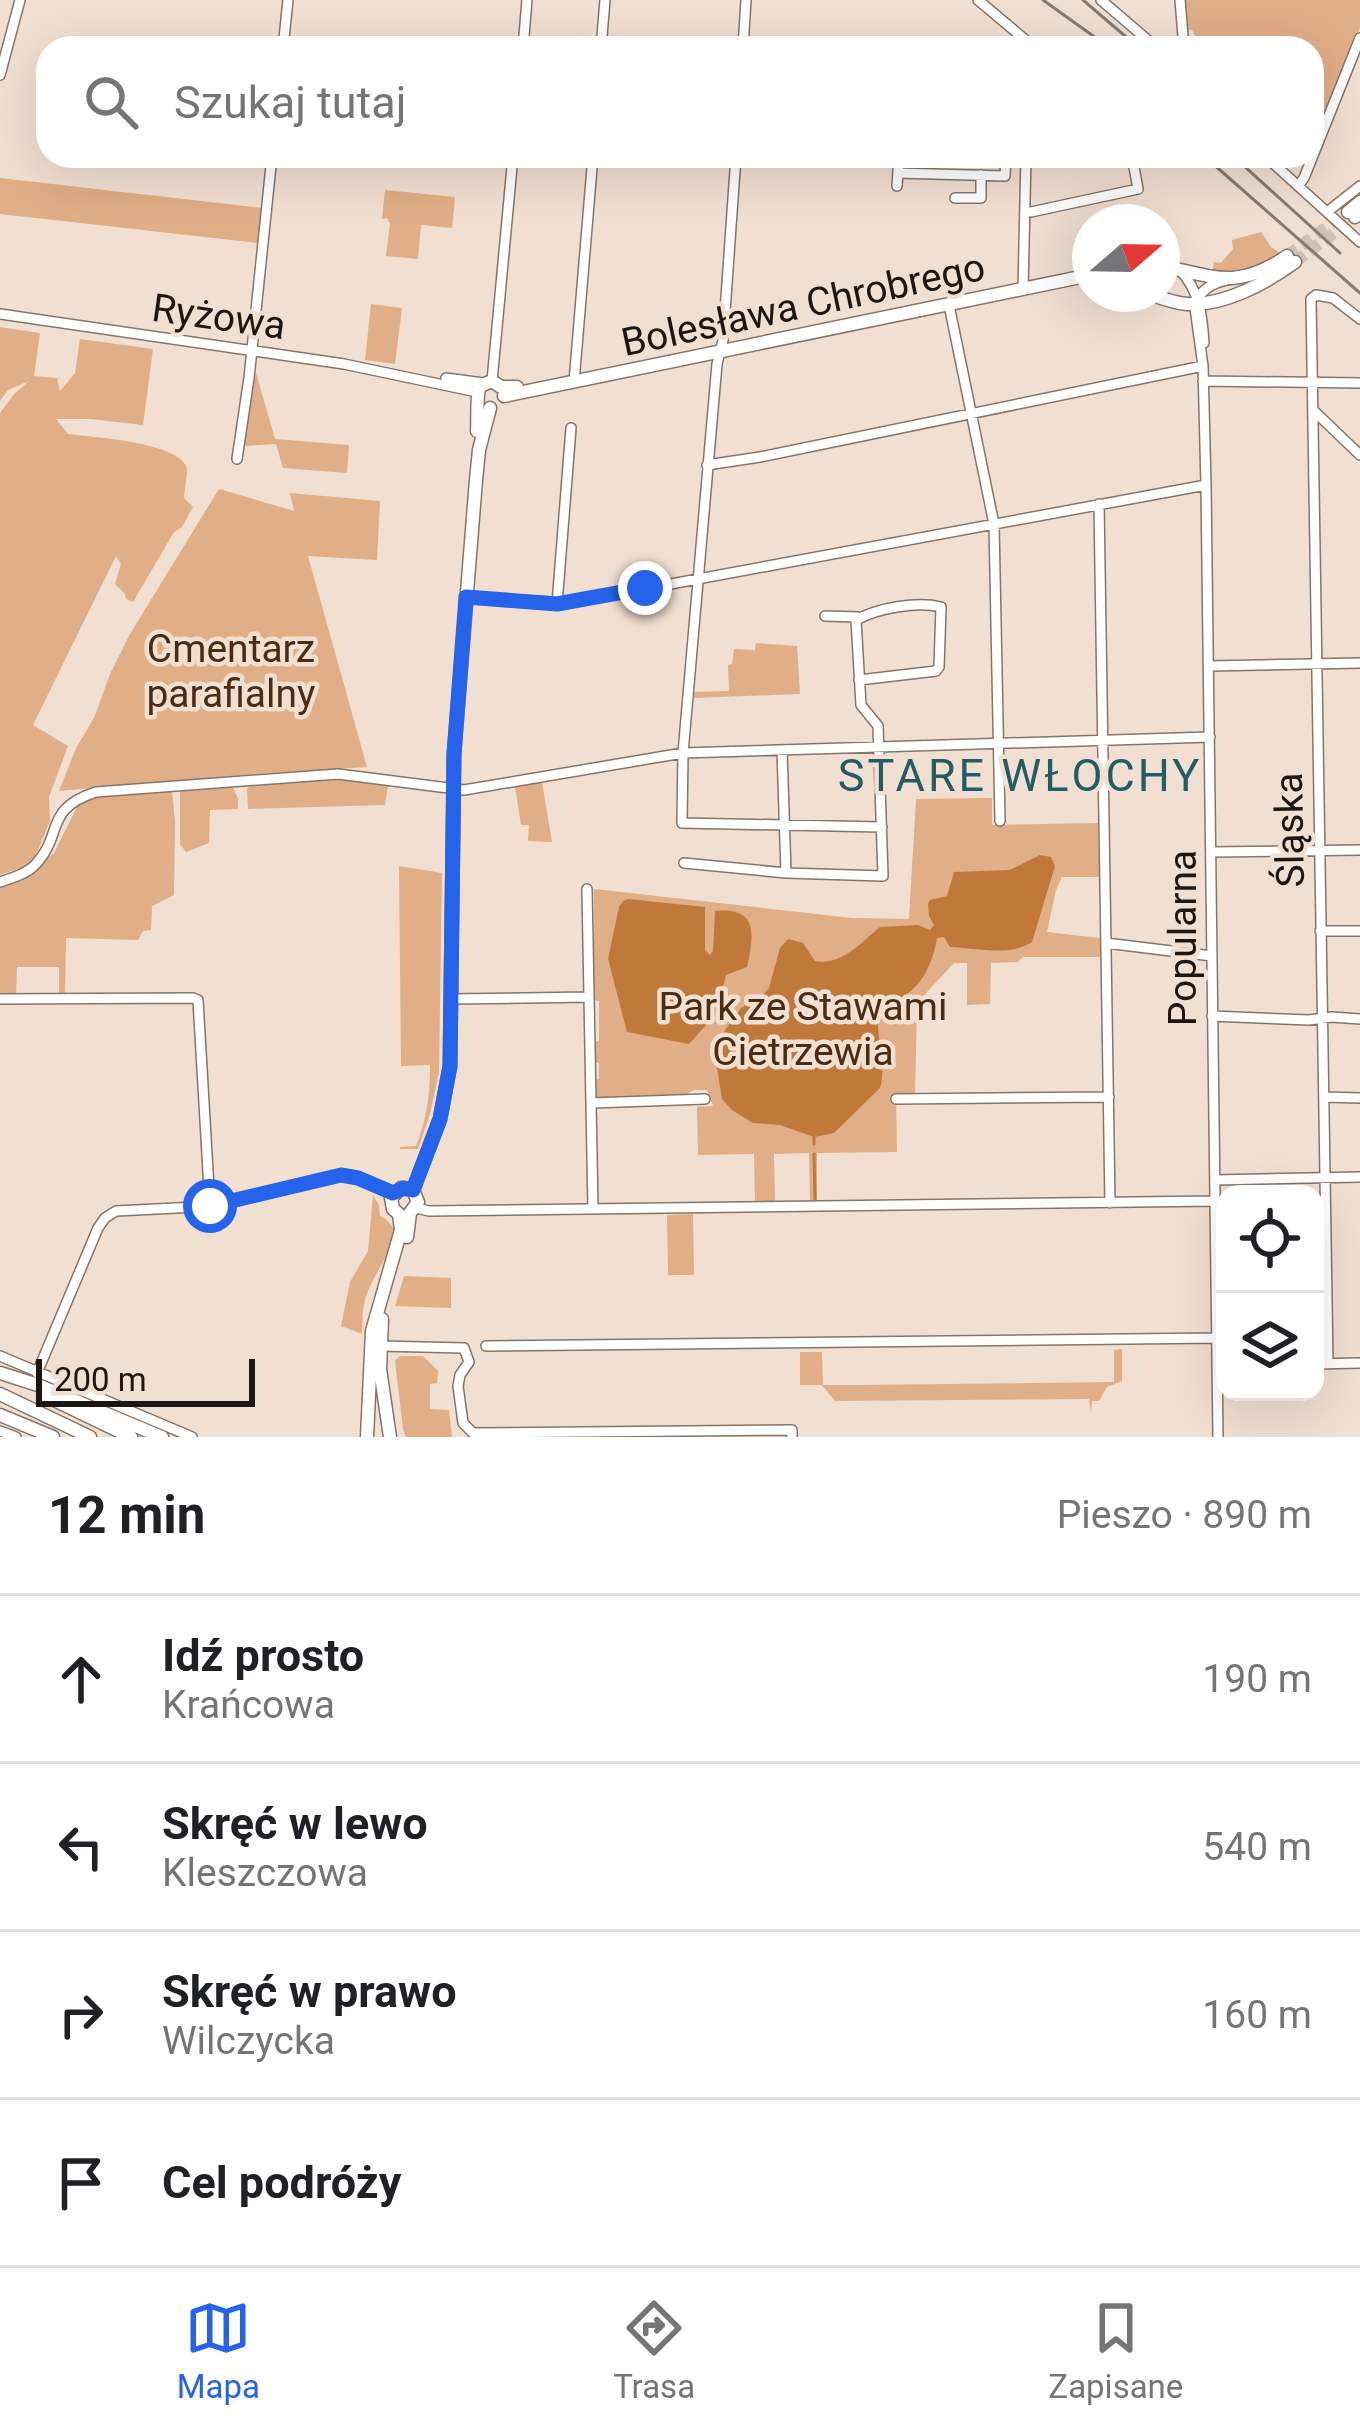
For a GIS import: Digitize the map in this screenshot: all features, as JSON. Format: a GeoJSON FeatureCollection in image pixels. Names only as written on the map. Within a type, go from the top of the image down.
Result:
{"type":"FeatureCollection","features":[{"type":"Feature","properties":{"kind":"main road"},"geometry":{"type":"LineString","coordinates":[[1180,270],[1227,280],[1292,259],[1264,282],[1228,297],[1180,303]]}},
{"type":"Feature","properties":{"kind":"main road","name":"Bolesława Chrobrego"},"geometry":{"type":"LineString","coordinates":[[489,393],[574,382],[1072,280]]}},
{"type":"Feature","properties":{"kind":"main road"},"geometry":{"type":"LineString","coordinates":[[413,1190],[446,1095],[451,1052],[453,789],[479,449],[476,439],[489,393]]}},
{"type":"Feature","properties":{"kind":"main road"},"geometry":{"type":"LineString","coordinates":[[367,1437],[372,1330],[380,1295],[418,1198],[413,1190],[404,1188],[393,1193],[391,1204],[409,1212]]}},
{"type":"Feature","properties":{"kind":"main road"},"geometry":{"type":"LineString","coordinates":[[390,1437],[382,1399],[382,1315],[403,1252],[409,1212]]}},
{"type":"Feature","properties":{"kind":"main road"},"geometry":{"type":"LineString","coordinates":[[0,1374],[38,1384],[172,1437]]}},
{"type":"Feature","properties":{"kind":"main road"},"geometry":{"type":"LineString","coordinates":[[0,1374],[131,1437]]}},
{"type":"Feature","properties":{"kind":"main road"},"geometry":{"type":"LineString","coordinates":[[0,1398],[57,1431]]}},
{"type":"Feature","properties":{"kind":"main road"},"geometry":{"type":"LineString","coordinates":[[0,1415],[90,1437]]}},
{"type":"Feature","properties":{"kind":"street"},"geometry":{"type":"LineString","coordinates":[[0,75],[20,0]]}},
{"type":"Feature","properties":{"kind":"street"},"geometry":{"type":"LineString","coordinates":[[284,36],[288,0]]}},
{"type":"Feature","properties":{"kind":"street"},"geometry":{"type":"LineString","coordinates":[[524,36],[527,0]]}},
{"type":"Feature","properties":{"kind":"street"},"geometry":{"type":"LineString","coordinates":[[602,36],[605,0]]}},
{"type":"Feature","properties":{"kind":"street"},"geometry":{"type":"LineString","coordinates":[[744,36],[746,0]]}},
{"type":"Feature","properties":{"kind":"street"},"geometry":{"type":"LineString","coordinates":[[978,0],[1019,36]]}},
{"type":"Feature","properties":{"kind":"street"},"geometry":{"type":"LineString","coordinates":[[1101,0],[1143,36]]}},
{"type":"Feature","properties":{"kind":"street"},"geometry":{"type":"LineString","coordinates":[[1180,0],[1183,36]]}},
{"type":"Feature","properties":{"kind":"street"},"geometry":{"type":"LineString","coordinates":[[1324,128],[1360,38]]}},
{"type":"Feature","properties":{"kind":"street"},"geometry":{"type":"LineString","coordinates":[[237,459],[271,168]]}},
{"type":"Feature","properties":{"kind":"street"},"geometry":{"type":"LineString","coordinates":[[489,393],[512,168]]}},
{"type":"Feature","properties":{"kind":"street"},"geometry":{"type":"LineString","coordinates":[[574,382],[592,168]]}},
{"type":"Feature","properties":{"kind":"street"},"geometry":{"type":"LineString","coordinates":[[735,168],[683,753],[682,823],[882,827]]}},
{"type":"Feature","properties":{"kind":"street"},"geometry":{"type":"LineString","coordinates":[[897,186],[898,168]]}},
{"type":"Feature","properties":{"kind":"street"},"geometry":{"type":"LineString","coordinates":[[898,172],[1005,176],[1005,168]]}},
{"type":"Feature","properties":{"kind":"street"},"geometry":{"type":"LineString","coordinates":[[1023,290],[1026,168]]}},
{"type":"Feature","properties":{"kind":"street"},"geometry":{"type":"LineString","coordinates":[[1031,212],[1138,189],[1134,168]]}},
{"type":"Feature","properties":{"kind":"street"},"geometry":{"type":"LineString","coordinates":[[1278,168],[1359,239]]}},
{"type":"Feature","properties":{"kind":"street"},"geometry":{"type":"LineString","coordinates":[[1298,186],[1308,168]]}},
{"type":"Feature","properties":{"kind":"street"},"geometry":{"type":"LineString","coordinates":[[955,197],[981,198],[981,175]]}},
{"type":"Feature","properties":{"kind":"street"},"geometry":{"type":"LineString","coordinates":[[1327,212],[1360,186]]}},
{"type":"Feature","properties":{"kind":"street"},"geometry":{"type":"LineString","coordinates":[[1180,270],[1198,302]]}},
{"type":"Feature","properties":{"kind":"street"},"geometry":{"type":"LineString","coordinates":[[1198,302],[1210,286],[1227,280]]}},
{"type":"Feature","properties":{"kind":"street","name":"Śląska"},"geometry":{"type":"LineString","coordinates":[[1328,1364],[1312,297],[1333,298],[1360,319]]}},
{"type":"Feature","properties":{"kind":"street","name":"Popularna"},"geometry":{"type":"LineString","coordinates":[[1198,302],[1204,349],[1216,1293]]}},
{"type":"Feature","properties":{"kind":"street"},"geometry":{"type":"LineString","coordinates":[[949,305],[994,524],[1000,821]]}},
{"type":"Feature","properties":{"kind":"street","name":"Ryżowa"},"geometry":{"type":"LineString","coordinates":[[0,314],[429,380],[440,377],[489,393]]}},
{"type":"Feature","properties":{"kind":"street"},"geometry":{"type":"LineString","coordinates":[[707,465],[1202,366]]}},
{"type":"Feature","properties":{"kind":"street"},"geometry":{"type":"LineString","coordinates":[[1203,381],[1360,382]]}},
{"type":"Feature","properties":{"kind":"street"},"geometry":{"type":"LineString","coordinates":[[1313,410],[1360,455]]}},
{"type":"Feature","properties":{"kind":"street"},"geometry":{"type":"LineString","coordinates":[[557,604],[571,428]]}},
{"type":"Feature","properties":{"kind":"street"},"geometry":{"type":"LineString","coordinates":[[466,597],[557,604],[1206,485]]}},
{"type":"Feature","properties":{"kind":"street"},"geometry":{"type":"LineString","coordinates":[[1099,504],[1110,1204]]}},
{"type":"Feature","properties":{"kind":"street"},"geometry":{"type":"LineString","coordinates":[[825,616],[857,620],[899,607],[935,604],[942,610],[936,671],[859,680]]}},
{"type":"Feature","properties":{"kind":"street"},"geometry":{"type":"LineString","coordinates":[[684,863],[883,876],[879,745],[876,722],[861,705],[857,620]]}},
{"type":"Feature","properties":{"kind":"street"},"geometry":{"type":"LineString","coordinates":[[1209,666],[1360,663]]}},
{"type":"Feature","properties":{"kind":"street"},"geometry":{"type":"LineString","coordinates":[[0,882],[28,872],[66,805],[96,792],[338,774],[470,789],[683,753],[1210,736]]}},
{"type":"Feature","properties":{"kind":"street"},"geometry":{"type":"LineString","coordinates":[[782,750],[786,873]]}},
{"type":"Feature","properties":{"kind":"street"},"geometry":{"type":"LineString","coordinates":[[1212,853],[1360,850]]}},
{"type":"Feature","properties":{"kind":"street"},"geometry":{"type":"LineString","coordinates":[[587,889],[593,1209]]}},
{"type":"Feature","properties":{"kind":"street"},"geometry":{"type":"LineString","coordinates":[[1320,932],[1360,931]]}},
{"type":"Feature","properties":{"kind":"street"},"geometry":{"type":"LineString","coordinates":[[1106,944],[1212,956]]}},
{"type":"Feature","properties":{"kind":"street"},"geometry":{"type":"LineString","coordinates":[[452,999],[589,997]]}},
{"type":"Feature","properties":{"kind":"street"},"geometry":{"type":"LineString","coordinates":[[0,999],[198,1000],[210,1206]]}},
{"type":"Feature","properties":{"kind":"street"},"geometry":{"type":"LineString","coordinates":[[1212,1016],[1360,1019]]}},
{"type":"Feature","properties":{"kind":"street"},"geometry":{"type":"LineString","coordinates":[[896,1099],[1108,1096]]}},
{"type":"Feature","properties":{"kind":"street"},"geometry":{"type":"LineString","coordinates":[[1324,1097],[1360,1097]]}},
{"type":"Feature","properties":{"kind":"street"},"geometry":{"type":"LineString","coordinates":[[592,1103],[705,1100]]}},
{"type":"Feature","properties":{"kind":"street"},"geometry":{"type":"LineString","coordinates":[[37,1373],[105,1217],[112,1212],[210,1206],[341,1175],[393,1193]]}},
{"type":"Feature","properties":{"kind":"street"},"geometry":{"type":"LineString","coordinates":[[1215,1180],[1360,1178]]}},
{"type":"Feature","properties":{"kind":"street"},"geometry":{"type":"LineString","coordinates":[[409,1212],[1215,1201]]}},
{"type":"Feature","properties":{"kind":"street"},"geometry":{"type":"LineString","coordinates":[[486,1346],[1216,1338]]}},
{"type":"Feature","properties":{"kind":"street"},"geometry":{"type":"LineString","coordinates":[[380,1346],[461,1347],[470,1358],[458,1386],[462,1419],[469,1430],[481,1433],[792,1430],[793,1437]]}},
{"type":"Feature","properties":{"kind":"street"},"geometry":{"type":"LineString","coordinates":[[0,1356],[192,1437]]}},
{"type":"Feature","properties":{"kind":"street"},"geometry":{"type":"LineString","coordinates":[[1324,1364],[1360,1363]]}},
{"type":"Feature","properties":{"kind":"street","name":"Popularna"},"geometry":{"type":"LineString","coordinates":[[1218,1437],[1219,1401]]}},
{"type":"Feature","properties":{"kind":"street"},"geometry":{"type":"LineString","coordinates":[[0,1431],[16,1437]]}},
{"type":"Feature","properties":{"kind":"green space"},"geometry":{"type":"Polygon","coordinates":[[[1184,0],[1360,0],[1360,27],[1324,116],[1324,36],[1195,36],[1186,29],[1184,0]]]}},
{"type":"Feature","properties":{"kind":"green space"},"geometry":{"type":"Polygon","coordinates":[[[0,178],[262,208],[258,243],[0,214],[0,178]]]}},
{"type":"Feature","properties":{"kind":"green space"},"geometry":{"type":"Polygon","coordinates":[[[385,190],[455,197],[452,228],[421,225],[418,259],[386,256],[390,223],[382,219],[385,190]]]}},
{"type":"Feature","properties":{"kind":"green space"},"geometry":{"type":"Polygon","coordinates":[[[1261,232],[1280,253],[1247,271],[1212,273],[1214,262],[1221,263],[1233,249],[1232,240],[1261,232]]]}},
{"type":"Feature","properties":{"kind":"green space"},"geometry":{"type":"Polygon","coordinates":[[[371,304],[402,308],[395,364],[365,360],[371,304]]]}},
{"type":"Feature","properties":{"kind":"green space"},"geometry":{"type":"Polygon","coordinates":[[[0,327],[40,333],[34,376],[57,378],[60,391],[75,373],[80,339],[153,349],[143,425],[56,419],[68,434],[153,447],[181,460],[187,471],[184,498],[193,507],[133,602],[115,584],[121,564],[116,556],[33,725],[68,746],[49,797],[50,821],[35,857],[25,867],[2,874],[0,413],[29,381],[8,390],[0,401],[0,327]]]}},
{"type":"Feature","properties":{"kind":"green space"},"geometry":{"type":"Polygon","coordinates":[[[256,373],[275,439],[349,445],[347,473],[283,468],[276,444],[242,446],[256,373]]]}},
{"type":"Feature","properties":{"kind":"green space","name":"Cmentarz parafialny"},"geometry":{"type":"Polygon","coordinates":[[[219,489],[294,511],[290,493],[380,501],[377,560],[308,556],[367,767],[59,791],[130,634],[219,489]]]}},
{"type":"Feature","properties":{"kind":"green space"},"geometry":{"type":"Polygon","coordinates":[[[756,643],[797,646],[800,694],[693,698],[693,692],[729,691],[728,665],[734,649],[755,650],[756,643]]]}},
{"type":"Feature","properties":{"kind":"green space"},"geometry":{"type":"Polygon","coordinates":[[[310,779],[388,786],[385,805],[248,809],[247,789],[252,784],[310,779]]]}},
{"type":"Feature","properties":{"kind":"green space"},"geometry":{"type":"Polygon","coordinates":[[[542,782],[552,842],[528,841],[529,825],[521,825],[515,786],[542,782]]]}},
{"type":"Feature","properties":{"kind":"green space"},"geometry":{"type":"Polygon","coordinates":[[[232,786],[238,809],[210,810],[209,843],[186,852],[180,844],[180,790],[232,786]]]}},
{"type":"Feature","properties":{"kind":"green space"},"geometry":{"type":"Polygon","coordinates":[[[172,791],[174,895],[152,906],[151,930],[143,931],[138,940],[66,938],[65,997],[59,997],[59,967],[17,967],[16,997],[0,996],[0,887],[31,872],[54,853],[78,805],[101,795],[172,791]]]}},
{"type":"Feature","properties":{"kind":"green space","name":"Park ze Stawami Cietrzewia"},"geometry":{"type":"Polygon","coordinates":[[[992,798],[992,825],[1098,823],[1099,877],[1062,877],[1047,932],[1100,938],[1100,957],[1023,957],[1018,962],[991,963],[990,1004],[967,1005],[967,963],[954,963],[926,993],[925,1008],[917,1009],[915,1094],[896,1094],[897,1152],[817,1153],[817,1201],[810,1201],[809,1153],[774,1154],[775,1201],[755,1201],[754,1154],[698,1155],[697,1107],[713,1106],[707,1090],[694,1090],[680,1098],[595,1099],[599,1001],[593,1000],[594,889],[852,918],[909,919],[916,799],[992,798]]]}},
{"type":"Feature","properties":{"kind":"green space"},"geometry":{"type":"Polygon","coordinates":[[[399,866],[442,873],[439,1072],[418,1149],[400,1149],[416,1146],[420,1136],[430,1065],[401,1066],[399,866]]]}},
{"type":"Feature","properties":{"kind":"green space"},"geometry":{"type":"Polygon","coordinates":[[[373,1195],[380,1216],[394,1229],[367,1294],[362,1334],[341,1326],[350,1282],[368,1251],[373,1195]]]}},
{"type":"Feature","properties":{"kind":"green space"},"geometry":{"type":"Polygon","coordinates":[[[693,1214],[694,1275],[668,1275],[667,1215],[693,1214]]]}},
{"type":"Feature","properties":{"kind":"green space"},"geometry":{"type":"Polygon","coordinates":[[[404,1276],[451,1278],[451,1308],[395,1306],[404,1276]]]}},
{"type":"Feature","properties":{"kind":"green space"},"geometry":{"type":"Polygon","coordinates":[[[1122,1349],[1122,1381],[1107,1387],[1099,1401],[1092,1401],[1091,1413],[1089,1399],[835,1401],[822,1385],[800,1385],[800,1352],[822,1352],[823,1385],[858,1385],[1114,1382],[1114,1350],[1122,1349]]]}},
{"type":"Feature","properties":{"kind":"green space"},"geometry":{"type":"Polygon","coordinates":[[[400,1356],[423,1356],[438,1371],[437,1383],[430,1384],[430,1409],[449,1410],[452,1437],[406,1437],[395,1361],[400,1356]]]}},
{"type":"Feature","properties":{"kind":"shaded area"},"geometry":{"type":"Polygon","coordinates":[[[1040,855],[1051,857],[1055,866],[1032,942],[992,950],[950,947],[944,937],[937,938],[921,980],[878,1013],[880,1088],[834,1133],[814,1137],[780,1125],[753,1123],[722,1099],[717,1041],[741,1008],[769,988],[780,948],[788,939],[803,943],[815,961],[825,962],[850,951],[880,927],[918,925],[930,930],[934,925],[928,904],[947,896],[954,872],[1010,870],[1040,855]]]}},
{"type":"Feature","properties":{"kind":"shaded area"},"geometry":{"type":"Polygon","coordinates":[[[628,899],[705,907],[705,950],[710,955],[715,911],[740,914],[750,926],[747,967],[726,975],[716,1014],[689,1044],[627,1032],[608,959],[619,907],[628,899]]]}},
{"type":"Feature","properties":{"kind":"waterway"},"geometry":{"type":"LineString","coordinates":[[814,1137],[814,1144]]}},
{"type":"Feature","properties":{"kind":"waterway"},"geometry":{"type":"LineString","coordinates":[[814,1154],[815,1199]]}},
{"type":"Feature","properties":{"kind":"tunnel"},"geometry":{"type":"LineString","coordinates":[[1287,256],[1342,216]]}},
{"type":"Feature","properties":{"kind":"tunnel"},"geometry":{"type":"LineString","coordinates":[[1295,262],[1355,217]]}},
{"type":"Feature","properties":{"kind":"railway"},"geometry":{"type":"LineString","coordinates":[[1043,0],[1093,36]]}},
{"type":"Feature","properties":{"kind":"railway"},"geometry":{"type":"LineString","coordinates":[[1083,0],[1125,36]]}},
{"type":"Feature","properties":{"kind":"railway"},"geometry":{"type":"LineString","coordinates":[[1218,168],[1360,293]]}},
{"type":"Feature","properties":{"kind":"railway"},"geometry":{"type":"LineString","coordinates":[[1246,168],[1340,253]]}},
{"type":"Feature","properties":{"kind":"district","name":"STARE WŁOCHY"},"geometry":{"type":"Point","coordinates":[1020,775]}},
{"type":"Feature","properties":{"kind":"route"},"geometry":{"type":"LineString","coordinates":[[210,1206],[341,1175],[393,1193],[413,1190],[440,1119],[450,1066],[454,754],[466,597],[557,604],[645,588]]}}]}
